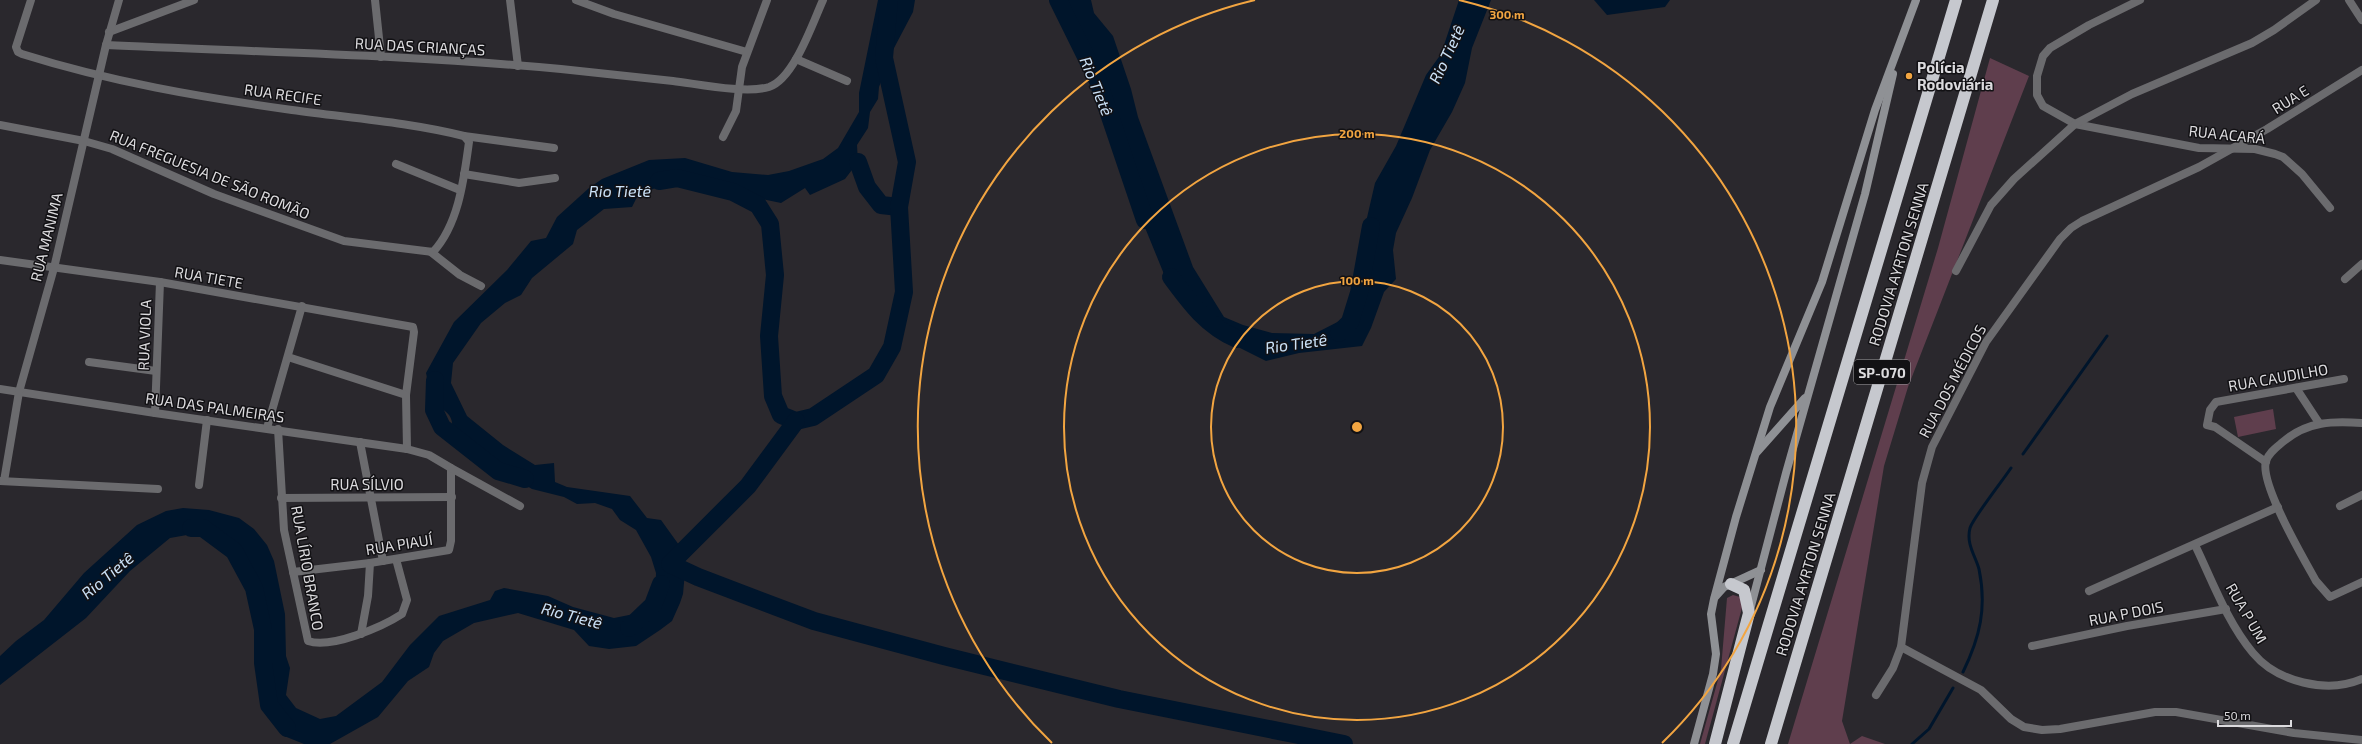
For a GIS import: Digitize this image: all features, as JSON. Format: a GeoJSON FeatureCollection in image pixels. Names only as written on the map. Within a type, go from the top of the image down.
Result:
{"type":"FeatureCollection","features":[{"type":"Feature","properties":{"kind":"highway","name":"RODOVIA AYRTON SENNA"},"geometry":{"type":"LineString","coordinates":[[1734,744],[1956,0]]}},
{"type":"Feature","properties":{"kind":"highway","name":"RODOVIA AYRTON SENNA"},"geometry":{"type":"LineString","coordinates":[[1771,744],[1993,0]]}},
{"type":"Feature","properties":{"kind":"highway"},"geometry":{"type":"LineString","coordinates":[[1715,744],[1749,613],[1744,590],[1731,584]]}},
{"type":"Feature","properties":{"kind":"highway"},"geometry":{"type":"LineString","coordinates":[[1779,744],[1811,635],[1815,596]]}},
{"type":"Feature","properties":{"kind":"street","name":"RUA RECIFE"},"geometry":{"type":"LineString","coordinates":[[31,0],[16,48],[18,52],[98,77],[198,96],[356,118],[466,138],[554,148]]}},
{"type":"Feature","properties":{"kind":"street","name":"RUA MANIMA"},"geometry":{"type":"LineString","coordinates":[[119,0],[109,32],[98,77],[54,268],[19,392],[2,481],[127,486],[158,489]]}},
{"type":"Feature","properties":{"kind":"street"},"geometry":{"type":"LineString","coordinates":[[109,32],[194,0]]}},
{"type":"Feature","properties":{"kind":"street"},"geometry":{"type":"LineString","coordinates":[[375,0],[381,57]]}},
{"type":"Feature","properties":{"kind":"street"},"geometry":{"type":"LineString","coordinates":[[510,0],[518,66]]}},
{"type":"Feature","properties":{"kind":"street"},"geometry":{"type":"LineString","coordinates":[[576,0],[621,16],[747,52]]}},
{"type":"Feature","properties":{"kind":"street"},"geometry":{"type":"LineString","coordinates":[[723,137],[736,111],[735,89],[747,52],[767,0]]}},
{"type":"Feature","properties":{"kind":"street","name":"RUA DAS CRIANÇAS"},"geometry":{"type":"LineString","coordinates":[[106,45],[381,57],[518,66],[735,89],[770,86],[796,59],[823,0]]}},
{"type":"Feature","properties":{"kind":"street"},"geometry":{"type":"LineString","coordinates":[[1694,744],[1713,674],[1716,654],[1711,614],[1714,599],[1755,454],[1770,407],[1822,282],[1874,110],[1916,0]]}},
{"type":"Feature","properties":{"kind":"street","name":"RUA ACARÁ"},"geometry":{"type":"LineString","coordinates":[[2140,0],[2089,24],[2050,48],[2043,56],[2037,76],[2036,88],[2038,100],[2043,106],[2075,124],[2198,148],[2255,149],[2283,157],[2302,174],[2330,208]]}},
{"type":"Feature","properties":{"kind":"street"},"geometry":{"type":"LineString","coordinates":[[1956,271],[1991,205],[2014,179],[2075,124],[2132,94],[2252,43],[2274,30],[2316,0]]}},
{"type":"Feature","properties":{"kind":"street"},"geometry":{"type":"LineString","coordinates":[[2349,0],[2362,20]]}},
{"type":"Feature","properties":{"kind":"street"},"geometry":{"type":"LineString","coordinates":[[1749,613],[1807,396],[1867,187],[1900,44]]}},
{"type":"Feature","properties":{"kind":"street"},"geometry":{"type":"LineString","coordinates":[[796,59],[847,81]]}},
{"type":"Feature","properties":{"kind":"street","name":"RUA E"},"geometry":{"type":"LineString","coordinates":[[2231,149],[2362,70]]}},
{"type":"Feature","properties":{"kind":"street","name":"RUA FREGUESIA DE SÃO ROMÃO"},"geometry":{"type":"LineString","coordinates":[[0,125],[84,141],[131,156],[207,191],[337,239],[431,252]]}},
{"type":"Feature","properties":{"kind":"street"},"geometry":{"type":"LineString","coordinates":[[466,138],[464,174],[460,190],[448,227],[435,250],[431,252],[460,275],[481,286]]}},
{"type":"Feature","properties":{"kind":"street","name":"RUA DOS MÉDICOS"},"geometry":{"type":"LineString","coordinates":[[1876,695],[1893,668],[1901,647],[1926,461],[1953,404],[1986,342],[2039,267],[2071,228],[2162,186],[2231,149]]}},
{"type":"Feature","properties":{"kind":"street"},"geometry":{"type":"LineString","coordinates":[[396,164],[460,190]]}},
{"type":"Feature","properties":{"kind":"street"},"geometry":{"type":"LineString","coordinates":[[464,174],[519,183],[555,178]]}},
{"type":"Feature","properties":{"kind":"street","name":"RUA TIETE"},"geometry":{"type":"LineString","coordinates":[[0,260],[160,282],[302,306],[413,327],[414,332],[406,395]]}},
{"type":"Feature","properties":{"kind":"street"},"geometry":{"type":"LineString","coordinates":[[2345,279],[2362,264]]}},
{"type":"Feature","properties":{"kind":"street","name":"RUA VIOLA"},"geometry":{"type":"LineString","coordinates":[[155,413],[160,282]]}},
{"type":"Feature","properties":{"kind":"street"},"geometry":{"type":"LineString","coordinates":[[267,428],[302,306]]}},
{"type":"Feature","properties":{"kind":"street"},"geometry":{"type":"LineString","coordinates":[[288,357],[406,395],[406,449],[429,455],[520,506]]}},
{"type":"Feature","properties":{"kind":"street"},"geometry":{"type":"LineString","coordinates":[[89,362],[156,371]]}},
{"type":"Feature","properties":{"kind":"street","name":"RUA CAUDILHO"},"geometry":{"type":"LineString","coordinates":[[2266,462],[2215,428],[2207,426],[2210,410],[2216,402],[2344,379]]}},
{"type":"Feature","properties":{"kind":"street"},"geometry":{"type":"LineString","coordinates":[[2296,388],[2319,423]]}},
{"type":"Feature","properties":{"kind":"street","name":"RUA DAS PALMEIRAS"},"geometry":{"type":"LineString","coordinates":[[0,389],[406,449]]}},
{"type":"Feature","properties":{"kind":"street"},"geometry":{"type":"LineString","coordinates":[[1755,454],[1807,396]]}},
{"type":"Feature","properties":{"kind":"street"},"geometry":{"type":"LineString","coordinates":[[199,485],[207,420]]}},
{"type":"Feature","properties":{"kind":"street"},"geometry":{"type":"LineString","coordinates":[[2362,423],[2319,423],[2307,426],[2291,435],[2272,452],[2266,462],[2267,480],[2278,506],[2316,581],[2330,597],[2362,582]]}},
{"type":"Feature","properties":{"kind":"street","name":"RUA LÍRIO BRANCO"},"geometry":{"type":"LineString","coordinates":[[278,429],[284,530],[308,642],[315,643],[352,638],[361,634]]}},
{"type":"Feature","properties":{"kind":"street"},"geometry":{"type":"LineString","coordinates":[[360,442],[383,561]]}},
{"type":"Feature","properties":{"kind":"street","name":"RUA PIAUÍ"},"geometry":{"type":"LineString","coordinates":[[293,572],[370,563],[449,550],[452,541],[452,468]]}},
{"type":"Feature","properties":{"kind":"street"},"geometry":{"type":"LineString","coordinates":[[2340,506],[2362,495]]}},
{"type":"Feature","properties":{"kind":"street","name":"RUA SÍLVIO"},"geometry":{"type":"LineString","coordinates":[[282,498],[452,497]]}},
{"type":"Feature","properties":{"kind":"street"},"geometry":{"type":"LineString","coordinates":[[2090,591],[2195,545],[2278,506]]}},
{"type":"Feature","properties":{"kind":"street","name":"RUA P UM"},"geometry":{"type":"LineString","coordinates":[[2195,545],[2226,609],[2253,654],[2273,669],[2295,680],[2316,686],[2336,685],[2362,679]]}},
{"type":"Feature","properties":{"kind":"street"},"geometry":{"type":"LineString","coordinates":[[361,634],[397,618],[405,611],[407,600],[396,559]]}},
{"type":"Feature","properties":{"kind":"street"},"geometry":{"type":"LineString","coordinates":[[361,634],[368,596],[370,563]]}},
{"type":"Feature","properties":{"kind":"street"},"geometry":{"type":"LineString","coordinates":[[1714,599],[1724,587],[1761,570]]}},
{"type":"Feature","properties":{"kind":"street","name":"RUA P DOIS"},"geometry":{"type":"LineString","coordinates":[[2032,646],[2127,626],[2226,609]]}},
{"type":"Feature","properties":{"kind":"street"},"geometry":{"type":"LineString","coordinates":[[1901,647],[1981,690],[2011,719],[2024,727],[2042,730],[2060,730],[2155,712],[2176,712],[2294,733],[2362,740]]}},
{"type":"Feature","properties":{"kind":"shaded area"},"geometry":{"type":"Polygon","coordinates":[[[1990,58],[2029,76],[1908,387],[1884,466],[1842,721],[1850,744],[1788,744],[1938,248],[1990,58]]]}},
{"type":"Feature","properties":{"kind":"shaded area"},"geometry":{"type":"Polygon","coordinates":[[[2273,409],[2276,429],[2238,437],[2234,417],[2273,409]]]}},
{"type":"Feature","properties":{"kind":"shaded area"},"geometry":{"type":"Polygon","coordinates":[[[1733,595],[1740,597],[1743,604],[1705,744],[1700,744],[1721,669],[1727,598],[1733,595]]]}},
{"type":"Feature","properties":{"kind":"shaded area"},"geometry":{"type":"Polygon","coordinates":[[[1862,736],[1885,744],[1850,744],[1862,736]]]}},
{"type":"Feature","properties":{"kind":"water","name":"Rio Tietê"},"geometry":{"type":"Polygon","coordinates":[[[878,0],[915,0],[913,12],[893,50],[879,87],[878,99],[870,112],[868,128],[857,145],[858,162],[845,179],[810,195],[805,188],[781,203],[742,195],[697,176],[655,188],[637,197],[632,207],[604,209],[577,230],[573,244],[532,278],[521,295],[505,303],[481,323],[453,363],[451,383],[467,416],[503,445],[535,465],[554,463],[555,482],[567,487],[630,496],[647,518],[661,520],[679,545],[685,572],[683,594],[672,621],[636,646],[609,649],[589,646],[574,630],[518,613],[474,623],[443,641],[434,653],[429,667],[408,681],[378,717],[330,744],[304,744],[284,736],[273,717],[270,701],[273,686],[263,660],[260,599],[233,545],[217,535],[187,535],[170,538],[130,571],[86,618],[0,685],[0,656],[16,641],[44,620],[84,573],[137,525],[166,511],[183,508],[209,510],[239,518],[254,529],[267,545],[274,561],[285,614],[286,656],[290,668],[286,695],[296,708],[320,719],[336,716],[382,682],[410,645],[439,616],[490,600],[495,591],[504,588],[548,596],[573,607],[614,618],[649,611],[655,599],[656,573],[651,557],[636,530],[620,520],[612,509],[595,503],[577,504],[564,497],[532,489],[489,464],[470,460],[451,441],[451,418],[445,411],[433,405],[426,373],[454,322],[507,270],[531,241],[546,238],[557,217],[589,188],[602,179],[649,160],[685,158],[732,172],[768,175],[789,171],[823,159],[838,148],[859,112],[859,93],[878,0]]]}},
{"type":"Feature","properties":{"kind":"water","name":"Rio Tietê"},"geometry":{"type":"Polygon","coordinates":[[[1063,0],[1091,0],[1094,13],[1113,36],[1131,89],[1138,117],[1193,267],[1224,317],[1243,325],[1272,333],[1314,334],[1355,313],[1368,293],[1369,268],[1363,235],[1375,183],[1396,146],[1426,75],[1441,54],[1459,0],[1491,0],[1472,48],[1465,83],[1452,112],[1430,150],[1412,198],[1396,233],[1393,250],[1396,279],[1384,292],[1371,328],[1362,346],[1299,353],[1266,361],[1240,348],[1166,279],[1137,208],[1138,184],[1121,145],[1108,89],[1063,0]]]}},
{"type":"Feature","properties":{"kind":"water"},"geometry":{"type":"Polygon","coordinates":[[[1594,0],[1670,0],[1665,7],[1607,15],[1594,0]]]}},
{"type":"Feature","properties":{"kind":"waterway","name":"Rio Tietê"},"geometry":{"type":"LineString","coordinates":[[659,181],[677,178],[733,192],[758,205],[770,224],[775,275],[769,336],[773,396],[781,415],[796,421],[813,417],[876,375],[892,347],[904,292],[899,207],[907,162],[884,58],[889,0]]}},
{"type":"Feature","properties":{"kind":"waterway","name":"Rio Tietê"},"geometry":{"type":"LineString","coordinates":[[1058,0],[1098,81],[1145,220]]}},
{"type":"Feature","properties":{"kind":"waterway"},"geometry":{"type":"LineString","coordinates":[[858,162],[867,187],[881,205],[899,207]]}},
{"type":"Feature","properties":{"kind":"waterway","name":"Rio Tietê"},"geometry":{"type":"LineString","coordinates":[[1339,333],[1350,322],[1359,293],[1371,226]]}},
{"type":"Feature","properties":{"kind":"waterway","name":"Rio Tietê"},"geometry":{"type":"LineString","coordinates":[[1171,277],[1192,305],[1208,321],[1226,334],[1237,339]]}},
{"type":"Feature","properties":{"kind":"waterway"},"geometry":{"type":"LineString","coordinates":[[2023,454],[2107,336]]}},
{"type":"Feature","properties":{"kind":"waterway","name":"Rio Tietê"},"geometry":{"type":"LineString","coordinates":[[435,380],[434,410],[442,427],[498,471],[525,479]]}},
{"type":"Feature","properties":{"kind":"waterway"},"geometry":{"type":"LineString","coordinates":[[796,421],[748,486],[670,564],[698,577],[814,621],[944,656],[1119,699],[1344,744]]}},
{"type":"Feature","properties":{"kind":"waterway"},"geometry":{"type":"LineString","coordinates":[[1963,672],[1978,634],[1982,610],[1979,569],[1970,544],[1970,528],[1982,508],[2011,468]]}},
{"type":"Feature","properties":{"kind":"waterway","name":"Rio Tietê"},"geometry":{"type":"LineString","coordinates":[[191,528],[203,528],[234,551],[254,588],[263,629],[263,663],[269,705],[287,728]]}},
{"type":"Feature","properties":{"kind":"waterway","name":"Rio Tietê"},"geometry":{"type":"LineString","coordinates":[[629,628],[653,605],[661,584]]}},
{"type":"Feature","properties":{"kind":"waterway"},"geometry":{"type":"LineString","coordinates":[[1912,744],[1929,729],[1953,688]]}},
{"type":"Feature","properties":{"kind":"place","name":"Polícia Rodoviária"},"geometry":{"type":"Point","coordinates":[1909,76]}}]}
